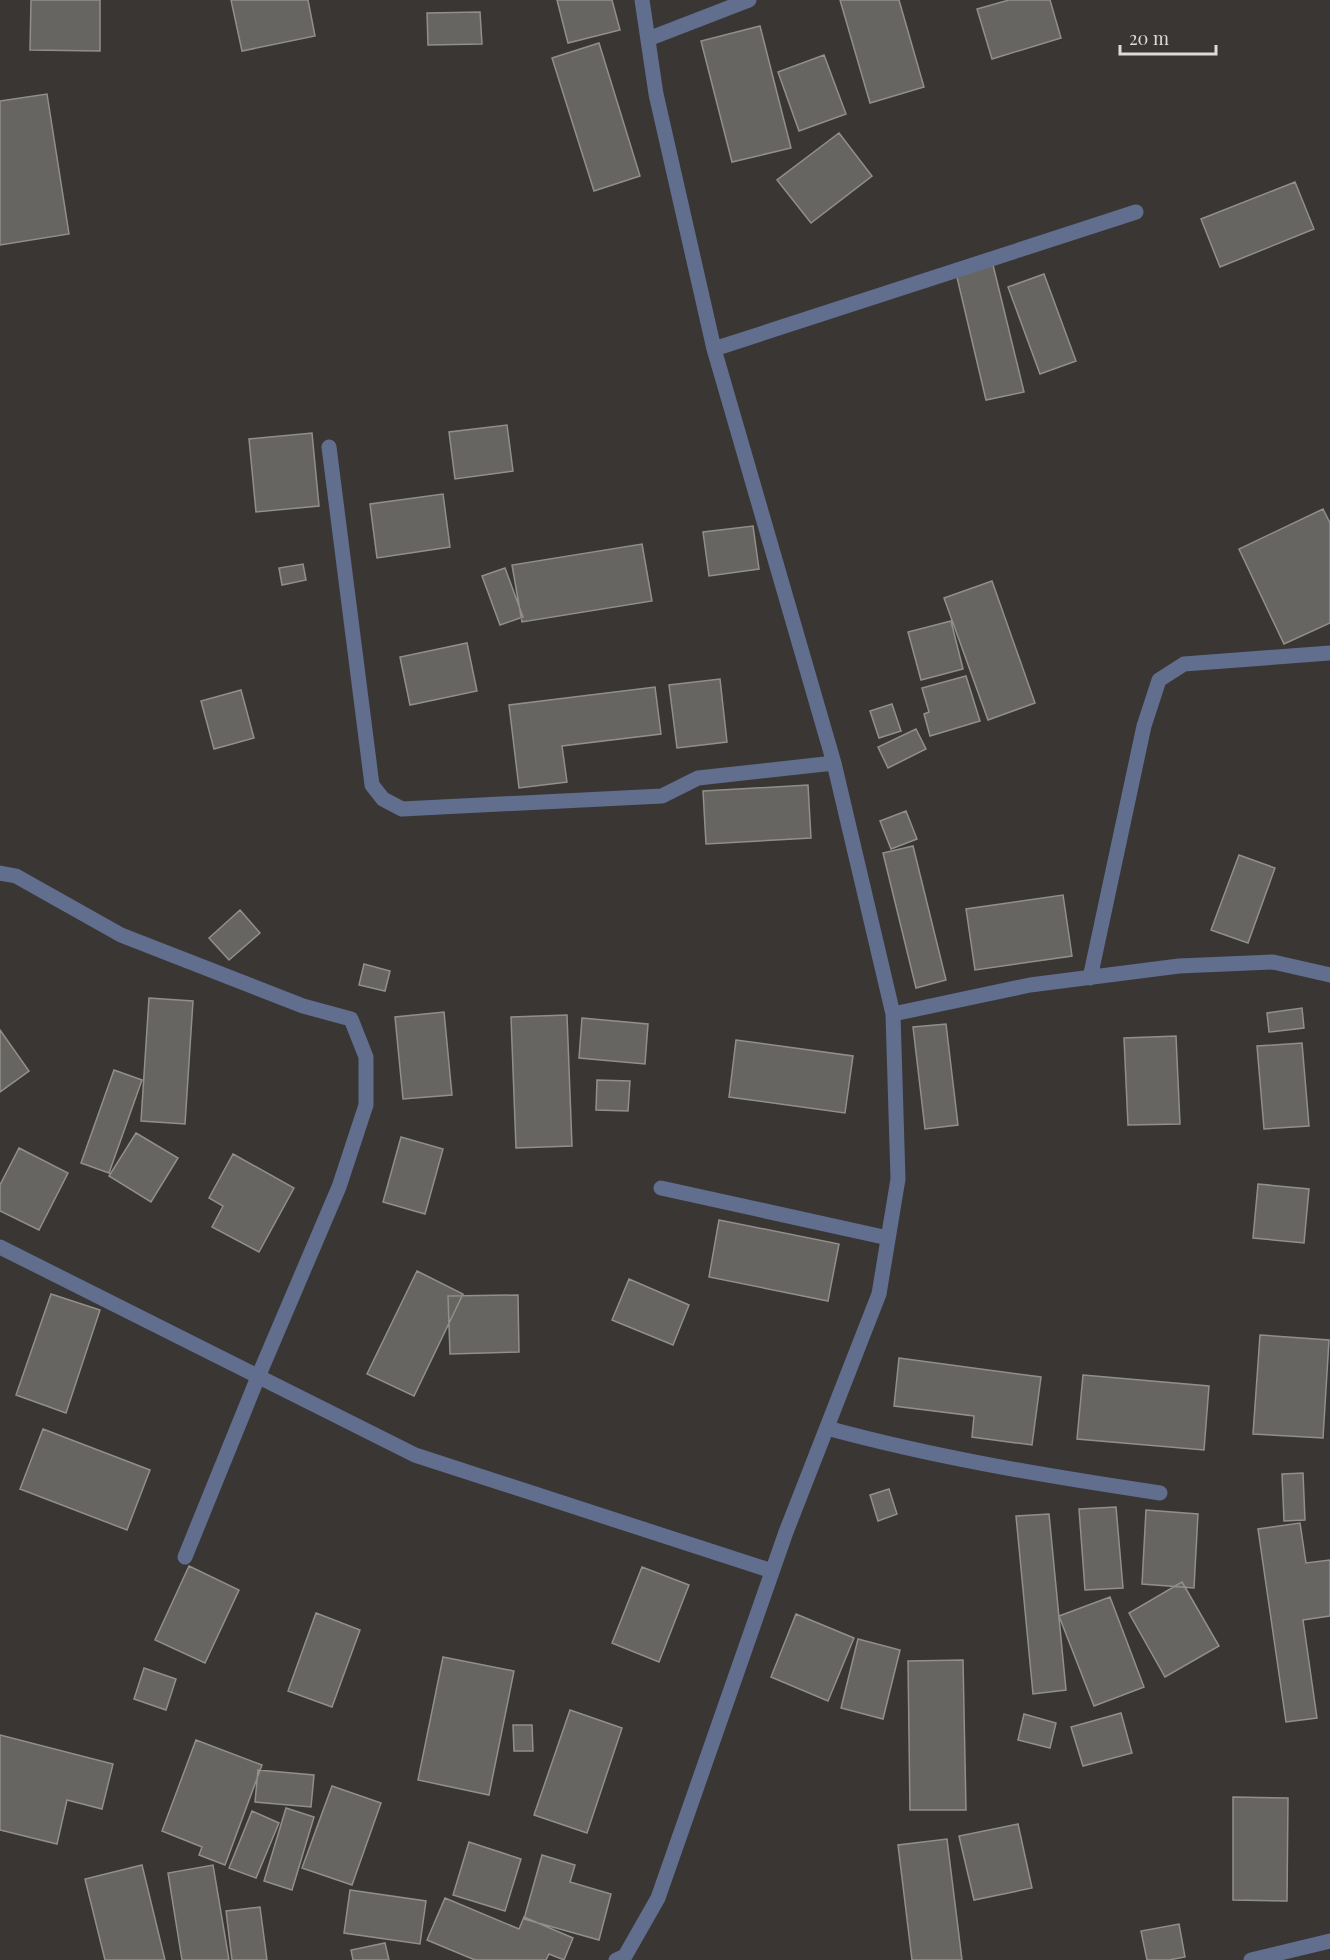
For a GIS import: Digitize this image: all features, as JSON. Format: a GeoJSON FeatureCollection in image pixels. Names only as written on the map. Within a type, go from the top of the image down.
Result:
{"type":"FeatureCollection","features":[{"type":"Feature","properties":{"kind":"street"},"geometry":{"type":"LineString","coordinates":[[625,1959],[658,1898],[786,1532],[879,1294],[898,1179],[893,1014],[834,763],[714,349],[656,94],[642,0]]}},
{"type":"Feature","properties":{"kind":"street"},"geometry":{"type":"LineString","coordinates":[[648,39],[749,0]]}},
{"type":"Feature","properties":{"kind":"street"},"geometry":{"type":"LineString","coordinates":[[714,349],[1136,212]]}},
{"type":"Feature","properties":{"kind":"street"},"geometry":{"type":"LineString","coordinates":[[329,447],[372,785],[383,799],[402,809],[662,796],[698,778],[834,763]]}},
{"type":"Feature","properties":{"kind":"street"},"geometry":{"type":"LineString","coordinates":[[1090,978],[1144,726],[1159,680],[1184,664],[1330,653]]}},
{"type":"Feature","properties":{"kind":"street"},"geometry":{"type":"LineString","coordinates":[[0,873],[16,876],[121,935],[303,1006],[351,1019],[366,1057],[366,1105],[339,1187],[184,1557]]}},
{"type":"Feature","properties":{"kind":"street"},"geometry":{"type":"LineString","coordinates":[[893,1014],[1030,985],[1179,966],[1273,962],[1330,975]]}},
{"type":"Feature","properties":{"kind":"street"},"geometry":{"type":"LineString","coordinates":[[661,1188],[888,1238]]}},
{"type":"Feature","properties":{"kind":"street"},"geometry":{"type":"LineString","coordinates":[[0,1247],[415,1455],[772,1571]]}},
{"type":"Feature","properties":{"kind":"street"},"geometry":{"type":"LineString","coordinates":[[827,1428],[899,1448],[1160,1493]]}},
{"type":"Feature","properties":{"kind":"street"},"geometry":{"type":"LineString","coordinates":[[1251,1960],[1330,1941]]}},
{"type":"Feature","properties":{"kind":"building"},"geometry":{"type":"Polygon","coordinates":[[[31,0],[100,0],[100,51],[30,50],[31,0]]]}},
{"type":"Feature","properties":{"kind":"building"},"geometry":{"type":"Polygon","coordinates":[[[231,0],[308,0],[315,36],[242,51],[231,0]]]}},
{"type":"Feature","properties":{"kind":"building"},"geometry":{"type":"Polygon","coordinates":[[[557,0],[612,0],[620,30],[568,43],[557,0]]]}},
{"type":"Feature","properties":{"kind":"building"},"geometry":{"type":"Polygon","coordinates":[[[840,0],[899,0],[924,87],[870,103],[840,0]]]}},
{"type":"Feature","properties":{"kind":"building"},"geometry":{"type":"Polygon","coordinates":[[[1009,0],[1050,0],[1061,38],[992,59],[977,9],[1009,0]]]}},
{"type":"Feature","properties":{"kind":"building"},"geometry":{"type":"Polygon","coordinates":[[[480,12],[482,44],[428,45],[427,13],[480,12]]]}},
{"type":"Feature","properties":{"kind":"building"},"geometry":{"type":"Polygon","coordinates":[[[760,26],[791,148],[732,162],[701,41],[760,26]]]}},
{"type":"Feature","properties":{"kind":"building"},"geometry":{"type":"Polygon","coordinates":[[[599,43],[640,176],[594,191],[552,58],[599,43]]]}},
{"type":"Feature","properties":{"kind":"building"},"geometry":{"type":"Polygon","coordinates":[[[824,55],[846,114],[799,131],[778,72],[824,55]]]}},
{"type":"Feature","properties":{"kind":"building"},"geometry":{"type":"Polygon","coordinates":[[[47,94],[69,234],[0,245],[0,101],[47,94]]]}},
{"type":"Feature","properties":{"kind":"building"},"geometry":{"type":"Polygon","coordinates":[[[839,133],[872,176],[811,223],[777,180],[839,133]]]}},
{"type":"Feature","properties":{"kind":"building"},"geometry":{"type":"Polygon","coordinates":[[[1295,182],[1314,229],[1220,267],[1201,219],[1295,182]]]}},
{"type":"Feature","properties":{"kind":"building"},"geometry":{"type":"Polygon","coordinates":[[[993,265],[1024,392],[986,400],[956,273],[993,265]]]}},
{"type":"Feature","properties":{"kind":"building"},"geometry":{"type":"Polygon","coordinates":[[[1044,274],[1076,361],[1040,374],[1008,287],[1044,274]]]}},
{"type":"Feature","properties":{"kind":"building"},"geometry":{"type":"Polygon","coordinates":[[[507,425],[513,471],[455,479],[449,432],[507,425]]]}},
{"type":"Feature","properties":{"kind":"building"},"geometry":{"type":"Polygon","coordinates":[[[312,433],[319,506],[256,512],[249,439],[312,433]]]}},
{"type":"Feature","properties":{"kind":"building"},"geometry":{"type":"Polygon","coordinates":[[[443,494],[450,547],[377,558],[370,504],[443,494]]]}},
{"type":"Feature","properties":{"kind":"building"},"geometry":{"type":"Polygon","coordinates":[[[1323,509],[1330,523],[1330,623],[1284,644],[1239,549],[1323,509]]]}},
{"type":"Feature","properties":{"kind":"building"},"geometry":{"type":"Polygon","coordinates":[[[753,526],[759,569],[709,576],[703,532],[753,526]]]}},
{"type":"Feature","properties":{"kind":"building"},"geometry":{"type":"Polygon","coordinates":[[[642,544],[652,601],[522,622],[512,565],[642,544]]]}},
{"type":"Feature","properties":{"kind":"building"},"geometry":{"type":"Polygon","coordinates":[[[303,564],[306,580],[282,585],[279,568],[303,564]]]}},
{"type":"Feature","properties":{"kind":"building"},"geometry":{"type":"Polygon","coordinates":[[[505,568],[523,617],[500,625],[482,576],[505,568]]]}},
{"type":"Feature","properties":{"kind":"building"},"geometry":{"type":"Polygon","coordinates":[[[992,581],[1035,703],[988,720],[944,598],[992,581]]]}},
{"type":"Feature","properties":{"kind":"building"},"geometry":{"type":"Polygon","coordinates":[[[951,621],[963,669],[921,680],[908,632],[951,621]]]}},
{"type":"Feature","properties":{"kind":"building"},"geometry":{"type":"Polygon","coordinates":[[[467,643],[477,691],[410,705],[400,657],[467,643]]]}},
{"type":"Feature","properties":{"kind":"building"},"geometry":{"type":"Polygon","coordinates":[[[966,676],[980,721],[930,736],[924,714],[929,712],[922,688],[966,676]]]}},
{"type":"Feature","properties":{"kind":"building"},"geometry":{"type":"Polygon","coordinates":[[[720,679],[727,742],[677,748],[669,685],[720,679]]]}},
{"type":"Feature","properties":{"kind":"building"},"geometry":{"type":"Polygon","coordinates":[[[655,687],[661,734],[562,746],[567,782],[519,788],[509,705],[655,687]]]}},
{"type":"Feature","properties":{"kind":"building"},"geometry":{"type":"Polygon","coordinates":[[[241,690],[254,738],[214,749],[201,701],[241,690]]]}},
{"type":"Feature","properties":{"kind":"building"},"geometry":{"type":"Polygon","coordinates":[[[892,704],[901,731],[879,738],[870,711],[892,704]]]}},
{"type":"Feature","properties":{"kind":"building"},"geometry":{"type":"Polygon","coordinates":[[[916,729],[926,749],[888,768],[878,747],[916,729]]]}},
{"type":"Feature","properties":{"kind":"building"},"geometry":{"type":"Polygon","coordinates":[[[808,785],[811,838],[706,844],[703,791],[808,785]]]}},
{"type":"Feature","properties":{"kind":"building"},"geometry":{"type":"Polygon","coordinates":[[[906,811],[917,839],[891,849],[880,821],[906,811]]]}},
{"type":"Feature","properties":{"kind":"building"},"geometry":{"type":"Polygon","coordinates":[[[913,846],[946,980],[916,988],[883,853],[913,846]]]}},
{"type":"Feature","properties":{"kind":"building"},"geometry":{"type":"Polygon","coordinates":[[[1239,855],[1275,868],[1248,943],[1211,930],[1239,855]]]}},
{"type":"Feature","properties":{"kind":"building"},"geometry":{"type":"Polygon","coordinates":[[[1063,895],[1072,956],[975,970],[966,909],[1063,895]]]}},
{"type":"Feature","properties":{"kind":"building"},"geometry":{"type":"Polygon","coordinates":[[[240,910],[260,933],[229,960],[209,938],[240,910]]]}},
{"type":"Feature","properties":{"kind":"building"},"geometry":{"type":"Polygon","coordinates":[[[364,964],[390,971],[385,991],[359,985],[364,964]]]}},
{"type":"Feature","properties":{"kind":"building"},"geometry":{"type":"Polygon","coordinates":[[[149,998],[193,1001],[185,1124],[141,1121],[149,998]]]}},
{"type":"Feature","properties":{"kind":"building"},"geometry":{"type":"Polygon","coordinates":[[[1302,1008],[1304,1028],[1269,1032],[1267,1013],[1302,1008]]]}},
{"type":"Feature","properties":{"kind":"building"},"geometry":{"type":"Polygon","coordinates":[[[444,1012],[452,1095],[403,1099],[395,1017],[444,1012]]]}},
{"type":"Feature","properties":{"kind":"building"},"geometry":{"type":"Polygon","coordinates":[[[567,1015],[572,1146],[516,1148],[511,1017],[567,1015]]]}},
{"type":"Feature","properties":{"kind":"building"},"geometry":{"type":"Polygon","coordinates":[[[582,1018],[648,1024],[645,1064],[579,1058],[582,1018]]]}},
{"type":"Feature","properties":{"kind":"building"},"geometry":{"type":"Polygon","coordinates":[[[946,1024],[958,1125],[925,1129],[913,1027],[946,1024]]]}},
{"type":"Feature","properties":{"kind":"building"},"geometry":{"type":"Polygon","coordinates":[[[0,1030],[29,1071],[0,1092],[0,1030]]]}},
{"type":"Feature","properties":{"kind":"building"},"geometry":{"type":"Polygon","coordinates":[[[1176,1036],[1180,1124],[1128,1125],[1124,1038],[1176,1036]]]}},
{"type":"Feature","properties":{"kind":"building"},"geometry":{"type":"Polygon","coordinates":[[[736,1040],[853,1056],[845,1113],[729,1097],[736,1040]]]}},
{"type":"Feature","properties":{"kind":"building"},"geometry":{"type":"Polygon","coordinates":[[[1302,1043],[1309,1126],[1264,1129],[1257,1046],[1302,1043]]]}},
{"type":"Feature","properties":{"kind":"building"},"geometry":{"type":"Polygon","coordinates":[[[114,1070],[142,1080],[109,1173],[81,1163],[114,1070]]]}},
{"type":"Feature","properties":{"kind":"building"},"geometry":{"type":"Polygon","coordinates":[[[597,1080],[630,1081],[628,1111],[596,1110],[597,1080]]]}},
{"type":"Feature","properties":{"kind":"building"},"geometry":{"type":"Polygon","coordinates":[[[136,1133],[178,1158],[151,1202],[109,1176],[136,1133]]]}},
{"type":"Feature","properties":{"kind":"building"},"geometry":{"type":"Polygon","coordinates":[[[401,1137],[443,1149],[425,1214],[383,1202],[401,1137]]]}},
{"type":"Feature","properties":{"kind":"building"},"geometry":{"type":"Polygon","coordinates":[[[19,1148],[68,1173],[39,1230],[0,1211],[0,1185],[19,1148]]]}},
{"type":"Feature","properties":{"kind":"building"},"geometry":{"type":"Polygon","coordinates":[[[233,1154],[294,1188],[259,1252],[212,1227],[223,1206],[209,1198],[233,1154]]]}},
{"type":"Feature","properties":{"kind":"building"},"geometry":{"type":"Polygon","coordinates":[[[1258,1184],[1309,1189],[1304,1243],[1253,1238],[1258,1184]]]}},
{"type":"Feature","properties":{"kind":"building"},"geometry":{"type":"Polygon","coordinates":[[[719,1220],[839,1244],[828,1301],[709,1277],[719,1220]]]}},
{"type":"Feature","properties":{"kind":"building"},"geometry":{"type":"Polygon","coordinates":[[[417,1271],[463,1294],[414,1396],[367,1374],[417,1271]]]}},
{"type":"Feature","properties":{"kind":"building"},"geometry":{"type":"Polygon","coordinates":[[[629,1279],[689,1305],[673,1345],[612,1320],[629,1279]]]}},
{"type":"Feature","properties":{"kind":"building"},"geometry":{"type":"Polygon","coordinates":[[[51,1294],[100,1310],[66,1413],[16,1395],[51,1294]]]}},
{"type":"Feature","properties":{"kind":"building"},"geometry":{"type":"Polygon","coordinates":[[[518,1295],[519,1352],[450,1354],[448,1296],[518,1295]]]}},
{"type":"Feature","properties":{"kind":"building"},"geometry":{"type":"Polygon","coordinates":[[[1260,1335],[1329,1340],[1323,1438],[1253,1434],[1260,1335]]]}},
{"type":"Feature","properties":{"kind":"building"},"geometry":{"type":"Polygon","coordinates":[[[899,1358],[1041,1377],[1032,1445],[972,1437],[974,1416],[894,1406],[899,1358]]]}},
{"type":"Feature","properties":{"kind":"building"},"geometry":{"type":"Polygon","coordinates":[[[1083,1375],[1209,1386],[1204,1450],[1077,1439],[1083,1375]]]}},
{"type":"Feature","properties":{"kind":"building"},"geometry":{"type":"Polygon","coordinates":[[[43,1429],[150,1470],[127,1530],[20,1489],[43,1429]]]}},
{"type":"Feature","properties":{"kind":"building"},"geometry":{"type":"Polygon","coordinates":[[[1303,1473],[1305,1520],[1284,1521],[1282,1474],[1303,1473]]]}},
{"type":"Feature","properties":{"kind":"building"},"geometry":{"type":"Polygon","coordinates":[[[889,1489],[897,1514],[878,1521],[870,1495],[889,1489]]]}},
{"type":"Feature","properties":{"kind":"building"},"geometry":{"type":"Polygon","coordinates":[[[1116,1507],[1123,1588],[1085,1590],[1079,1509],[1116,1507]]]}},
{"type":"Feature","properties":{"kind":"building"},"geometry":{"type":"Polygon","coordinates":[[[1146,1510],[1198,1514],[1194,1588],[1142,1584],[1146,1510]]]}},
{"type":"Feature","properties":{"kind":"building"},"geometry":{"type":"Polygon","coordinates":[[[1049,1514],[1066,1690],[1033,1694],[1016,1516],[1049,1514]]]}},
{"type":"Feature","properties":{"kind":"building"},"geometry":{"type":"Polygon","coordinates":[[[1300,1523],[1306,1563],[1330,1560],[1330,1616],[1303,1620],[1317,1718],[1286,1722],[1258,1529],[1300,1523]]]}},
{"type":"Feature","properties":{"kind":"building"},"geometry":{"type":"Polygon","coordinates":[[[189,1566],[239,1590],[205,1663],[155,1640],[189,1566]]]}},
{"type":"Feature","properties":{"kind":"building"},"geometry":{"type":"Polygon","coordinates":[[[642,1567],[689,1585],[659,1662],[612,1643],[642,1567]]]}},
{"type":"Feature","properties":{"kind":"building"},"geometry":{"type":"Polygon","coordinates":[[[1182,1582],[1219,1646],[1165,1677],[1129,1613],[1182,1582]]]}},
{"type":"Feature","properties":{"kind":"building"},"geometry":{"type":"Polygon","coordinates":[[[1110,1597],[1144,1687],[1094,1706],[1059,1616],[1110,1597]]]}},
{"type":"Feature","properties":{"kind":"building"},"geometry":{"type":"Polygon","coordinates":[[[316,1613],[360,1630],[332,1707],[288,1691],[316,1613]]]}},
{"type":"Feature","properties":{"kind":"building"},"geometry":{"type":"Polygon","coordinates":[[[796,1614],[854,1638],[828,1701],[771,1677],[796,1614]]]}},
{"type":"Feature","properties":{"kind":"building"},"geometry":{"type":"Polygon","coordinates":[[[858,1639],[900,1650],[883,1719],[841,1708],[858,1639]]]}},
{"type":"Feature","properties":{"kind":"building"},"geometry":{"type":"Polygon","coordinates":[[[443,1657],[514,1671],[489,1795],[418,1780],[443,1657]]]}},
{"type":"Feature","properties":{"kind":"building"},"geometry":{"type":"Polygon","coordinates":[[[963,1660],[966,1810],[910,1810],[908,1661],[963,1660]]]}},
{"type":"Feature","properties":{"kind":"building"},"geometry":{"type":"Polygon","coordinates":[[[144,1668],[176,1679],[166,1710],[134,1699],[144,1668]]]}},
{"type":"Feature","properties":{"kind":"building"},"geometry":{"type":"Polygon","coordinates":[[[570,1710],[622,1728],[587,1833],[534,1815],[570,1710]]]}},
{"type":"Feature","properties":{"kind":"building"},"geometry":{"type":"Polygon","coordinates":[[[1121,1713],[1132,1753],[1083,1766],[1071,1727],[1121,1713]]]}},
{"type":"Feature","properties":{"kind":"building"},"geometry":{"type":"Polygon","coordinates":[[[1024,1714],[1056,1723],[1050,1748],[1018,1740],[1024,1714]]]}},
{"type":"Feature","properties":{"kind":"building"},"geometry":{"type":"Polygon","coordinates":[[[513,1725],[532,1725],[533,1751],[514,1751],[513,1725]]]}},
{"type":"Feature","properties":{"kind":"building"},"geometry":{"type":"Polygon","coordinates":[[[0,1735],[113,1764],[102,1809],[67,1800],[57,1844],[0,1830],[0,1735]]]}},
{"type":"Feature","properties":{"kind":"building"},"geometry":{"type":"Polygon","coordinates":[[[196,1740],[262,1765],[225,1865],[199,1855],[202,1847],[162,1831],[196,1740]]]}},
{"type":"Feature","properties":{"kind":"building"},"geometry":{"type":"Polygon","coordinates":[[[258,1770],[314,1775],[311,1807],[255,1802],[258,1770]]]}},
{"type":"Feature","properties":{"kind":"building"},"geometry":{"type":"Polygon","coordinates":[[[332,1786],[381,1803],[352,1885],[302,1868],[332,1786]]]}},
{"type":"Feature","properties":{"kind":"building"},"geometry":{"type":"Polygon","coordinates":[[[1233,1797],[1288,1798],[1287,1901],[1233,1900],[1233,1797]]]}},
{"type":"Feature","properties":{"kind":"building"},"geometry":{"type":"Polygon","coordinates":[[[286,1808],[314,1817],[292,1890],[264,1881],[286,1808]]]}},
{"type":"Feature","properties":{"kind":"building"},"geometry":{"type":"Polygon","coordinates":[[[252,1811],[279,1823],[256,1878],[229,1868],[252,1811]]]}},
{"type":"Feature","properties":{"kind":"building"},"geometry":{"type":"Polygon","coordinates":[[[1018,1824],[1032,1888],[974,1900],[959,1836],[1018,1824]]]}},
{"type":"Feature","properties":{"kind":"building"},"geometry":{"type":"Polygon","coordinates":[[[947,1839],[962,1960],[912,1960],[898,1845],[947,1839]]]}},
{"type":"Feature","properties":{"kind":"building"},"geometry":{"type":"Polygon","coordinates":[[[469,1842],[521,1859],[505,1911],[453,1895],[469,1842]]]}},
{"type":"Feature","properties":{"kind":"building"},"geometry":{"type":"Polygon","coordinates":[[[542,1855],[575,1865],[570,1882],[611,1894],[599,1940],[524,1919],[542,1855]]]}},
{"type":"Feature","properties":{"kind":"building"},"geometry":{"type":"Polygon","coordinates":[[[142,1865],[165,1960],[105,1960],[85,1879],[142,1865]]]}},
{"type":"Feature","properties":{"kind":"building"},"geometry":{"type":"Polygon","coordinates":[[[213,1865],[229,1960],[182,1960],[168,1873],[213,1865]]]}},
{"type":"Feature","properties":{"kind":"building"},"geometry":{"type":"Polygon","coordinates":[[[350,1890],[426,1901],[420,1944],[344,1933],[350,1890]]]}},
{"type":"Feature","properties":{"kind":"building"},"geometry":{"type":"Polygon","coordinates":[[[445,1898],[519,1929],[524,1917],[573,1938],[564,1960],[549,1954],[546,1960],[475,1960],[427,1940],[445,1898]]]}},
{"type":"Feature","properties":{"kind":"building"},"geometry":{"type":"Polygon","coordinates":[[[260,1907],[267,1960],[232,1960],[226,1911],[260,1907]]]}},
{"type":"Feature","properties":{"kind":"building"},"geometry":{"type":"Polygon","coordinates":[[[1179,1924],[1185,1957],[1147,1960],[1141,1931],[1179,1924]]]}},
{"type":"Feature","properties":{"kind":"building"},"geometry":{"type":"Polygon","coordinates":[[[385,1943],[389,1960],[353,1960],[351,1950],[385,1943]]]}}]}
